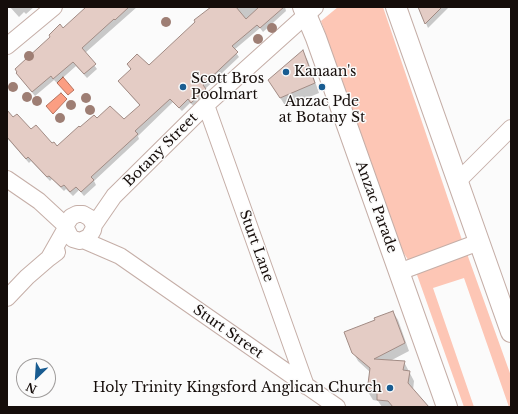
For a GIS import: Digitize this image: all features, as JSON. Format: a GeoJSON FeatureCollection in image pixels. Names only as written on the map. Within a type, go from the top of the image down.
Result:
{"type":"FeatureCollection","features":[{"type":"Feature","properties":{"kind":"main road"},"geometry":{"type":"LineString","coordinates":[[396,7],[511,332]]}},
{"type":"Feature","properties":{"kind":"main road","name":"Anzac Parade"},"geometry":{"type":"LineString","coordinates":[[308,10],[316,38],[447,407]]}},
{"type":"Feature","properties":{"kind":"street"},"geometry":{"type":"LineString","coordinates":[[7,46],[54,7]]}},
{"type":"Feature","properties":{"kind":"street","name":"Botany Street"},"geometry":{"type":"LineString","coordinates":[[94,226],[114,196],[206,105],[308,10]]}},
{"type":"Feature","properties":{"kind":"street","name":"Sturt Lane"},"geometry":{"type":"LineString","coordinates":[[206,105],[306,386]]}},
{"type":"Feature","properties":{"kind":"street"},"geometry":{"type":"LineString","coordinates":[[458,181],[511,128]]}},
{"type":"Feature","properties":{"kind":"street"},"geometry":{"type":"LineString","coordinates":[[7,179],[71,221]]}},
{"type":"Feature","properties":{"kind":"street","name":"Botany Street"},"geometry":{"type":"LineString","coordinates":[[71,221],[114,196]]}},
{"type":"Feature","properties":{"kind":"street"},"geometry":{"type":"LineString","coordinates":[[7,298],[27,277],[49,258],[80,240],[89,237],[94,226],[87,215],[71,221],[49,258]]}},
{"type":"Feature","properties":{"kind":"street"},"geometry":{"type":"LineString","coordinates":[[71,221],[70,236],[80,240]]}},
{"type":"Feature","properties":{"kind":"street","name":"Sturt Street"},"geometry":{"type":"LineString","coordinates":[[94,226],[120,256]]}},
{"type":"Feature","properties":{"kind":"street","name":"Sturt Street"},"geometry":{"type":"LineString","coordinates":[[80,240],[120,256],[337,407]]}},
{"type":"Feature","properties":{"kind":"street"},"geometry":{"type":"LineString","coordinates":[[398,272],[479,242]]}},
{"type":"Feature","properties":{"kind":"shaded area"},"geometry":{"type":"Polygon","coordinates":[[[338,7],[383,7],[461,237],[511,376],[511,407],[509,407],[464,278],[433,288],[474,407],[464,407],[416,272],[403,252],[321,21],[338,7]]]}},
{"type":"Feature","properties":{"kind":"shaded area"},"geometry":{"type":"Polygon","coordinates":[[[63,77],[74,90],[68,95],[57,83],[63,77]]]}},
{"type":"Feature","properties":{"kind":"shaded area"},"geometry":{"type":"Polygon","coordinates":[[[61,93],[67,99],[53,114],[46,106],[61,93]]]}},
{"type":"Feature","properties":{"kind":"building"},"geometry":{"type":"Polygon","coordinates":[[[86,7],[129,7],[82,48],[96,64],[84,74],[73,62],[53,79],[51,76],[32,92],[16,73],[17,72],[15,69],[50,37],[49,35],[60,24],[63,28],[86,7]]]}},
{"type":"Feature","properties":{"kind":"building"},"geometry":{"type":"Polygon","coordinates":[[[211,7],[236,7],[246,19],[259,7],[284,7],[260,28],[257,25],[232,46],[238,52],[203,85],[206,89],[191,103],[188,99],[179,108],[170,99],[135,131],[138,134],[91,177],[94,180],[81,192],[76,187],[70,192],[64,185],[61,187],[49,176],[47,177],[28,157],[26,159],[7,137],[7,110],[13,117],[17,114],[31,129],[36,125],[52,143],[54,142],[57,146],[79,126],[80,127],[94,115],[97,118],[110,106],[124,119],[140,105],[118,81],[131,69],[127,64],[137,54],[149,65],[195,22],[194,20],[211,7]]]}},
{"type":"Feature","properties":{"kind":"building"},"geometry":{"type":"Polygon","coordinates":[[[418,7],[442,7],[425,24],[418,7]]]}},
{"type":"Feature","properties":{"kind":"building"},"geometry":{"type":"Polygon","coordinates":[[[303,50],[315,83],[280,98],[268,80],[303,50]]]}},
{"type":"Feature","properties":{"kind":"building"},"geometry":{"type":"Polygon","coordinates":[[[393,311],[405,343],[374,359],[405,361],[403,370],[410,371],[408,383],[429,407],[393,407],[388,401],[377,400],[377,393],[367,392],[370,368],[352,353],[344,332],[393,311]]]}},
{"type":"Feature","properties":{"kind":"place","name":"Kanaan's"},"geometry":{"type":"Point","coordinates":[286,72]}},
{"type":"Feature","properties":{"kind":"place","name":"Scott Bros Poolmart"},"geometry":{"type":"Point","coordinates":[183,87]}},
{"type":"Feature","properties":{"kind":"place","name":"Anzac Pde at Botany St"},"geometry":{"type":"Point","coordinates":[322,87]}},
{"type":"Feature","properties":{"kind":"place","name":"Holy Trinity Kingsford Anglican Church"},"geometry":{"type":"Point","coordinates":[390,388]}}]}
